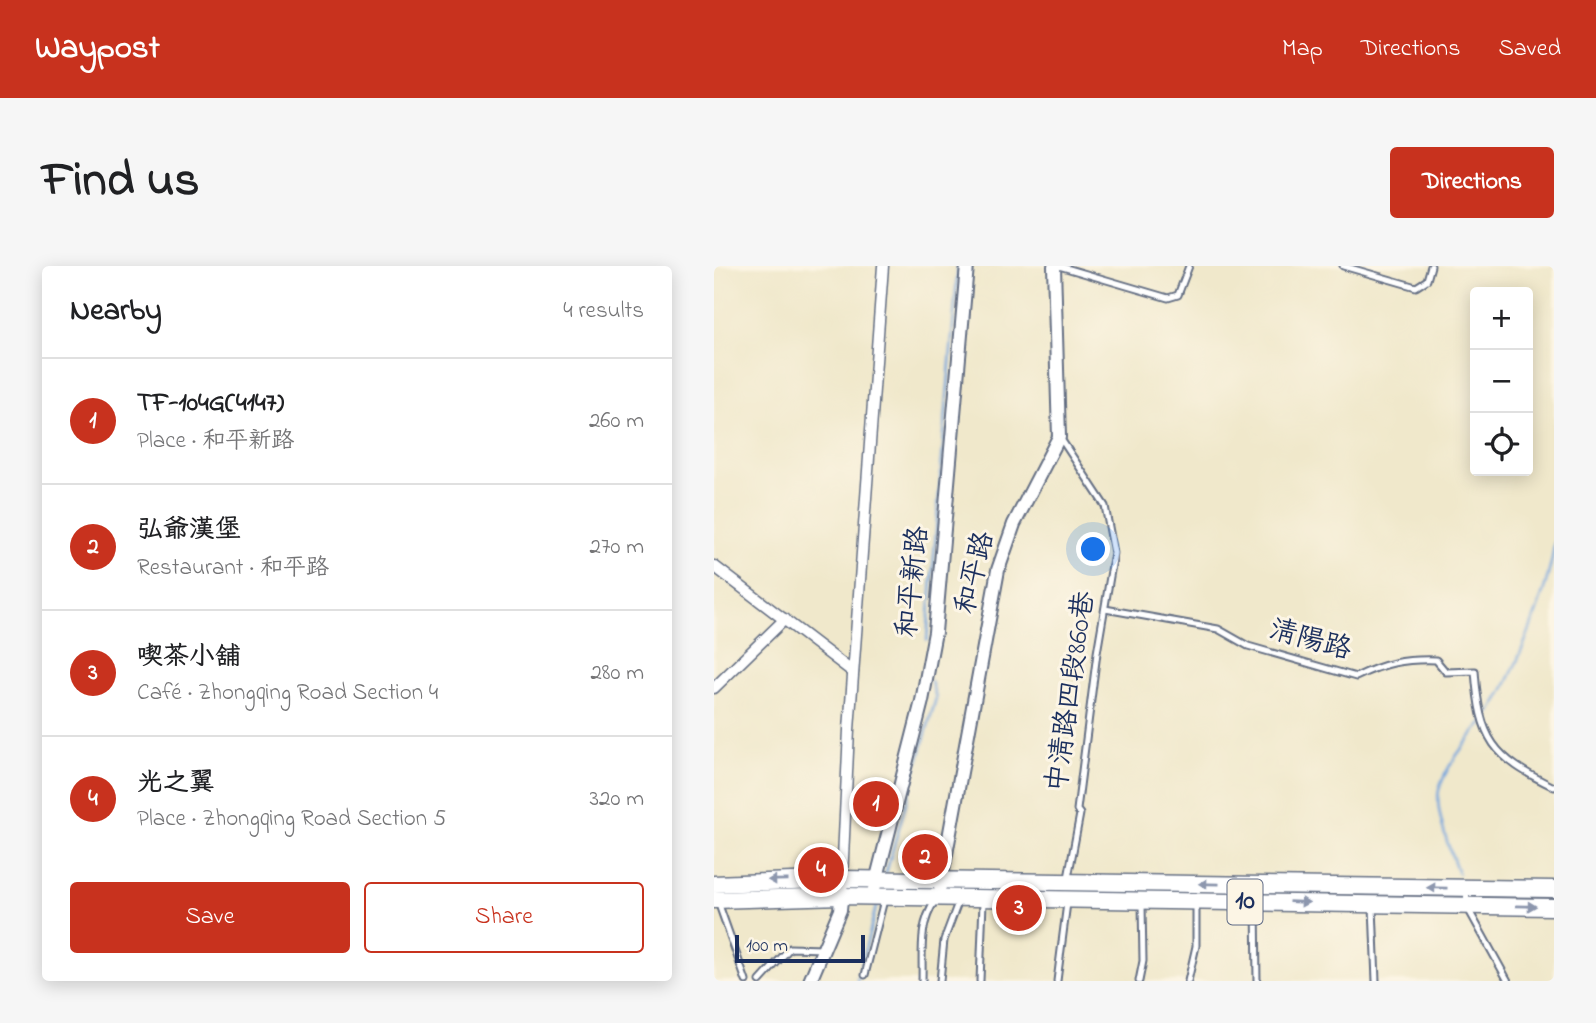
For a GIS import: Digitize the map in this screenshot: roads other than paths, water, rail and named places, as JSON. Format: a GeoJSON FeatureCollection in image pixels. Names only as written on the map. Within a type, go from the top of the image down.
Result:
{"type":"FeatureCollection","features":[{"type":"Feature","properties":{"kind":"main road","name":"10"},"geometry":{"type":"LineString","coordinates":[[715,894],[842,879],[1554,889]]}},
{"type":"Feature","properties":{"kind":"main road"},"geometry":{"type":"LineString","coordinates":[[1118,883],[1118,900]]}},
{"type":"Feature","properties":{"kind":"main road","name":"10"},"geometry":{"type":"LineString","coordinates":[[715,894],[1554,907]]}},
{"type":"Feature","properties":{"kind":"street"},"geometry":{"type":"LineString","coordinates":[[810,981],[840,910],[853,672],[883,266]]}},
{"type":"Feature","properties":{"kind":"street","name":"和平新路"},"geometry":{"type":"LineString","coordinates":[[878,897],[935,632],[967,266]]}},
{"type":"Feature","properties":{"kind":"street","name":"和平路"},"geometry":{"type":"LineString","coordinates":[[937,898],[998,570],[1014,524],[1059,437],[1057,266]]}},
{"type":"Feature","properties":{"kind":"street"},"geometry":{"type":"LineString","coordinates":[[714,566],[853,672]]}},
{"type":"Feature","properties":{"kind":"street"},"geometry":{"type":"LineString","coordinates":[[714,688],[785,619]]}},
{"type":"Feature","properties":{"kind":"lane"},"geometry":{"type":"LineString","coordinates":[[1057,266],[1168,298],[1178,295],[1189,266]]}},
{"type":"Feature","properties":{"kind":"lane"},"geometry":{"type":"LineString","coordinates":[[1094,275],[1096,266]]}},
{"type":"Feature","properties":{"kind":"lane"},"geometry":{"type":"LineString","coordinates":[[1343,266],[1416,287],[1427,280],[1432,266]]}},
{"type":"Feature","properties":{"kind":"lane","name":"中清路四段860巷"},"geometry":{"type":"LineString","coordinates":[[1059,437],[1105,506],[1114,553],[1076,810],[1080,814],[1067,882]]}},
{"type":"Feature","properties":{"kind":"lane","name":"清陽路"},"geometry":{"type":"LineString","coordinates":[[1105,609],[1218,629],[1248,646],[1356,677],[1385,662],[1407,659],[1436,660],[1446,672],[1475,671],[1476,695],[1485,731],[1500,756],[1516,769],[1553,785]]}},
{"type":"Feature","properties":{"kind":"lane"},"geometry":{"type":"LineString","coordinates":[[940,981],[944,940],[959,898],[974,881],[983,899],[980,981]]}},
{"type":"Feature","properties":{"kind":"lane"},"geometry":{"type":"LineString","coordinates":[[1467,888],[1466,905],[1508,981]]}},
{"type":"Feature","properties":{"kind":"lane"},"geometry":{"type":"LineString","coordinates":[[715,894],[747,981]]}},
{"type":"Feature","properties":{"kind":"lane"},"geometry":{"type":"LineString","coordinates":[[865,975],[878,897]]}},
{"type":"Feature","properties":{"kind":"lane"},"geometry":{"type":"LineString","coordinates":[[922,981],[921,939],[925,916],[937,898]]}},
{"type":"Feature","properties":{"kind":"lane"},"geometry":{"type":"LineString","coordinates":[[1057,981],[1067,900]]}},
{"type":"Feature","properties":{"kind":"lane"},"geometry":{"type":"LineString","coordinates":[[1139,981],[1143,961],[1142,901]]}},
{"type":"Feature","properties":{"kind":"lane"},"geometry":{"type":"LineString","coordinates":[[1188,981],[1196,946],[1196,901]]}},
{"type":"Feature","properties":{"kind":"lane"},"geometry":{"type":"LineString","coordinates":[[1256,902],[1257,981]]}},
{"type":"Feature","properties":{"kind":"lane"},"geometry":{"type":"LineString","coordinates":[[1373,904],[1376,981]]}},
{"type":"Feature","properties":{"kind":"lane"},"geometry":{"type":"LineString","coordinates":[[760,981],[790,948],[824,949]]}},
{"type":"Feature","properties":{"kind":"waterway"},"geometry":{"type":"LineString","coordinates":[[927,640],[958,266]]}},
{"type":"Feature","properties":{"kind":"waterway"},"geometry":{"type":"LineString","coordinates":[[1458,873],[1441,820],[1439,790],[1449,766],[1488,716],[1512,671],[1540,602],[1554,543]]}},
{"type":"Feature","properties":{"kind":"waterway"},"geometry":{"type":"LineString","coordinates":[[886,873],[936,698],[931,681]]}},
{"type":"Feature","properties":{"kind":"waterway"},"geometry":{"type":"LineString","coordinates":[[857,981],[877,903]]}},
{"type":"Feature","properties":{"kind":"place","name":"TF-104G(4147)"},"geometry":{"type":"Point","coordinates":[876,804]}},
{"type":"Feature","properties":{"kind":"place","name":"弘爺漢堡"},"geometry":{"type":"Point","coordinates":[925,857]}},
{"type":"Feature","properties":{"kind":"place","name":"光之翼"},"geometry":{"type":"Point","coordinates":[821,870]}},
{"type":"Feature","properties":{"kind":"place","name":"喫茶小舖"},"geometry":{"type":"Point","coordinates":[1019,908]}}]}
